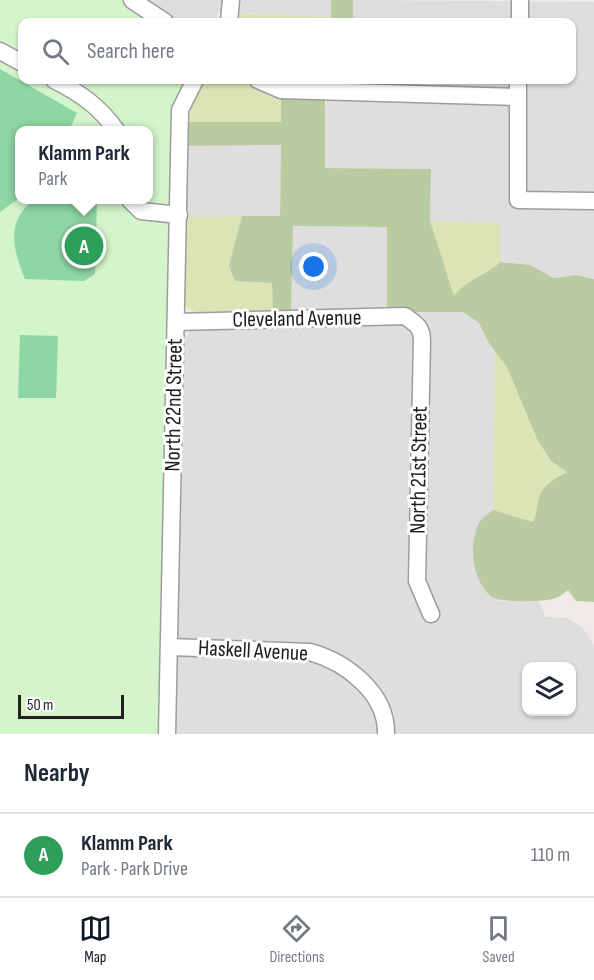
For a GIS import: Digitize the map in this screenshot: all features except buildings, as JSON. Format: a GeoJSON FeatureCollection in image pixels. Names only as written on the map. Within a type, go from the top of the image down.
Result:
{"type":"FeatureCollection","features":[{"type":"Feature","properties":{"kind":"street"},"geometry":{"type":"LineString","coordinates":[[132,0],[159,18]]}},
{"type":"Feature","properties":{"kind":"street"},"geometry":{"type":"LineString","coordinates":[[229,18],[231,0]]}},
{"type":"Feature","properties":{"kind":"street"},"geometry":{"type":"LineString","coordinates":[[520,0],[520,18]]}},
{"type":"Feature","properties":{"kind":"street"},"geometry":{"type":"LineString","coordinates":[[0,51],[18,61]]}},
{"type":"Feature","properties":{"kind":"street"},"geometry":{"type":"LineString","coordinates":[[62,84],[85,96],[103,112],[113,126]]}},
{"type":"Feature","properties":{"kind":"street","name":"North 22nd Street"},"geometry":{"type":"LineString","coordinates":[[167,734],[180,111],[193,84]]}},
{"type":"Feature","properties":{"kind":"street"},"geometry":{"type":"LineString","coordinates":[[267,84],[281,90],[517,97]]}},
{"type":"Feature","properties":{"kind":"street"},"geometry":{"type":"LineString","coordinates":[[518,84],[518,200],[594,201]]}},
{"type":"Feature","properties":{"kind":"street"},"geometry":{"type":"LineString","coordinates":[[134,204],[141,211],[179,215]]}},
{"type":"Feature","properties":{"kind":"street","name":"Cleveland Avenue"},"geometry":{"type":"LineString","coordinates":[[176,322],[405,316],[417,324]]}},
{"type":"Feature","properties":{"kind":"street","name":"North 21st Street"},"geometry":{"type":"LineString","coordinates":[[417,324],[422,331],[422,341],[417,581],[431,614]]}},
{"type":"Feature","properties":{"kind":"street","name":"Haskell Avenue"},"geometry":{"type":"LineString","coordinates":[[170,647],[310,652],[332,658],[364,684],[382,711],[386,734]]}},
{"type":"Feature","properties":{"kind":"shaded area"},"geometry":{"type":"Polygon","coordinates":[[[144,0],[331,0],[331,17],[218,12],[217,18],[169,18],[144,0]]]}},
{"type":"Feature","properties":{"kind":"shaded area"},"geometry":{"type":"Polygon","coordinates":[[[353,0],[594,2],[594,279],[576,275],[554,278],[530,265],[500,262],[500,223],[430,221],[431,169],[325,168],[326,84],[576,84],[576,18],[353,18],[353,0]]]}},
{"type":"Feature","properties":{"kind":"shaded area"},"geometry":{"type":"Polygon","coordinates":[[[281,145],[280,216],[186,217],[187,146],[281,145]]]}},
{"type":"Feature","properties":{"kind":"shaded area"},"geometry":{"type":"Polygon","coordinates":[[[293,226],[388,227],[387,312],[463,312],[479,323],[495,350],[493,510],[480,522],[499,601],[539,601],[545,617],[567,618],[583,628],[594,645],[594,734],[174,734],[183,340],[193,328],[290,329],[293,226]]]}},
{"type":"Feature","properties":{"kind":"green space"},"geometry":{"type":"Polygon","coordinates":[[[0,0],[124,0],[151,18],[18,18],[18,84],[184,84],[173,105],[171,123],[158,734],[0,734],[0,0]]]}},
{"type":"Feature","properties":{"kind":"green space"},"geometry":{"type":"Polygon","coordinates":[[[331,0],[353,0],[353,18],[331,18],[331,0]]]}},
{"type":"Feature","properties":{"kind":"green space"},"geometry":{"type":"Polygon","coordinates":[[[235,13],[331,17],[331,18],[235,18],[235,13]]]}},
{"type":"Feature","properties":{"kind":"green space"},"geometry":{"type":"Polygon","coordinates":[[[0,69],[18,79],[18,84],[26,84],[77,113],[71,126],[15,126],[15,201],[0,212],[0,69]]]}},
{"type":"Feature","properties":{"kind":"green space"},"geometry":{"type":"Polygon","coordinates":[[[202,84],[251,84],[281,98],[281,122],[189,122],[192,104],[202,84]]]}},
{"type":"Feature","properties":{"kind":"green space"},"geometry":{"type":"Polygon","coordinates":[[[281,98],[325,99],[325,168],[431,169],[430,221],[454,296],[464,286],[500,262],[530,265],[554,278],[576,275],[594,279],[594,602],[576,601],[568,590],[558,597],[543,600],[497,599],[485,590],[480,582],[476,573],[473,552],[480,521],[493,510],[533,522],[543,489],[567,472],[551,461],[537,439],[507,367],[489,343],[479,323],[463,312],[387,312],[387,227],[293,226],[291,311],[273,311],[272,283],[235,281],[229,266],[242,216],[280,216],[281,145],[187,146],[189,122],[281,122],[281,98]]]}},
{"type":"Feature","properties":{"kind":"green space"},"geometry":{"type":"Polygon","coordinates":[[[30,204],[97,204],[95,274],[84,281],[25,279],[17,257],[14,236],[15,227],[30,204]]]}},
{"type":"Feature","properties":{"kind":"green space"},"geometry":{"type":"Polygon","coordinates":[[[242,216],[229,266],[235,281],[273,283],[273,311],[194,312],[183,305],[186,217],[242,216]]]}},
{"type":"Feature","properties":{"kind":"green space"},"geometry":{"type":"Polygon","coordinates":[[[430,221],[500,223],[500,262],[469,282],[454,297],[430,221]]]}},
{"type":"Feature","properties":{"kind":"green space"},"geometry":{"type":"Polygon","coordinates":[[[20,335],[58,336],[56,398],[18,398],[20,335]]]}},
{"type":"Feature","properties":{"kind":"green space"},"geometry":{"type":"Polygon","coordinates":[[[495,350],[507,367],[537,439],[551,461],[567,472],[543,489],[533,522],[493,510],[495,350]]]}},
{"type":"Feature","properties":{"kind":"place","name":"Klamm Park"},"geometry":{"type":"Point","coordinates":[84,246]}}]}
